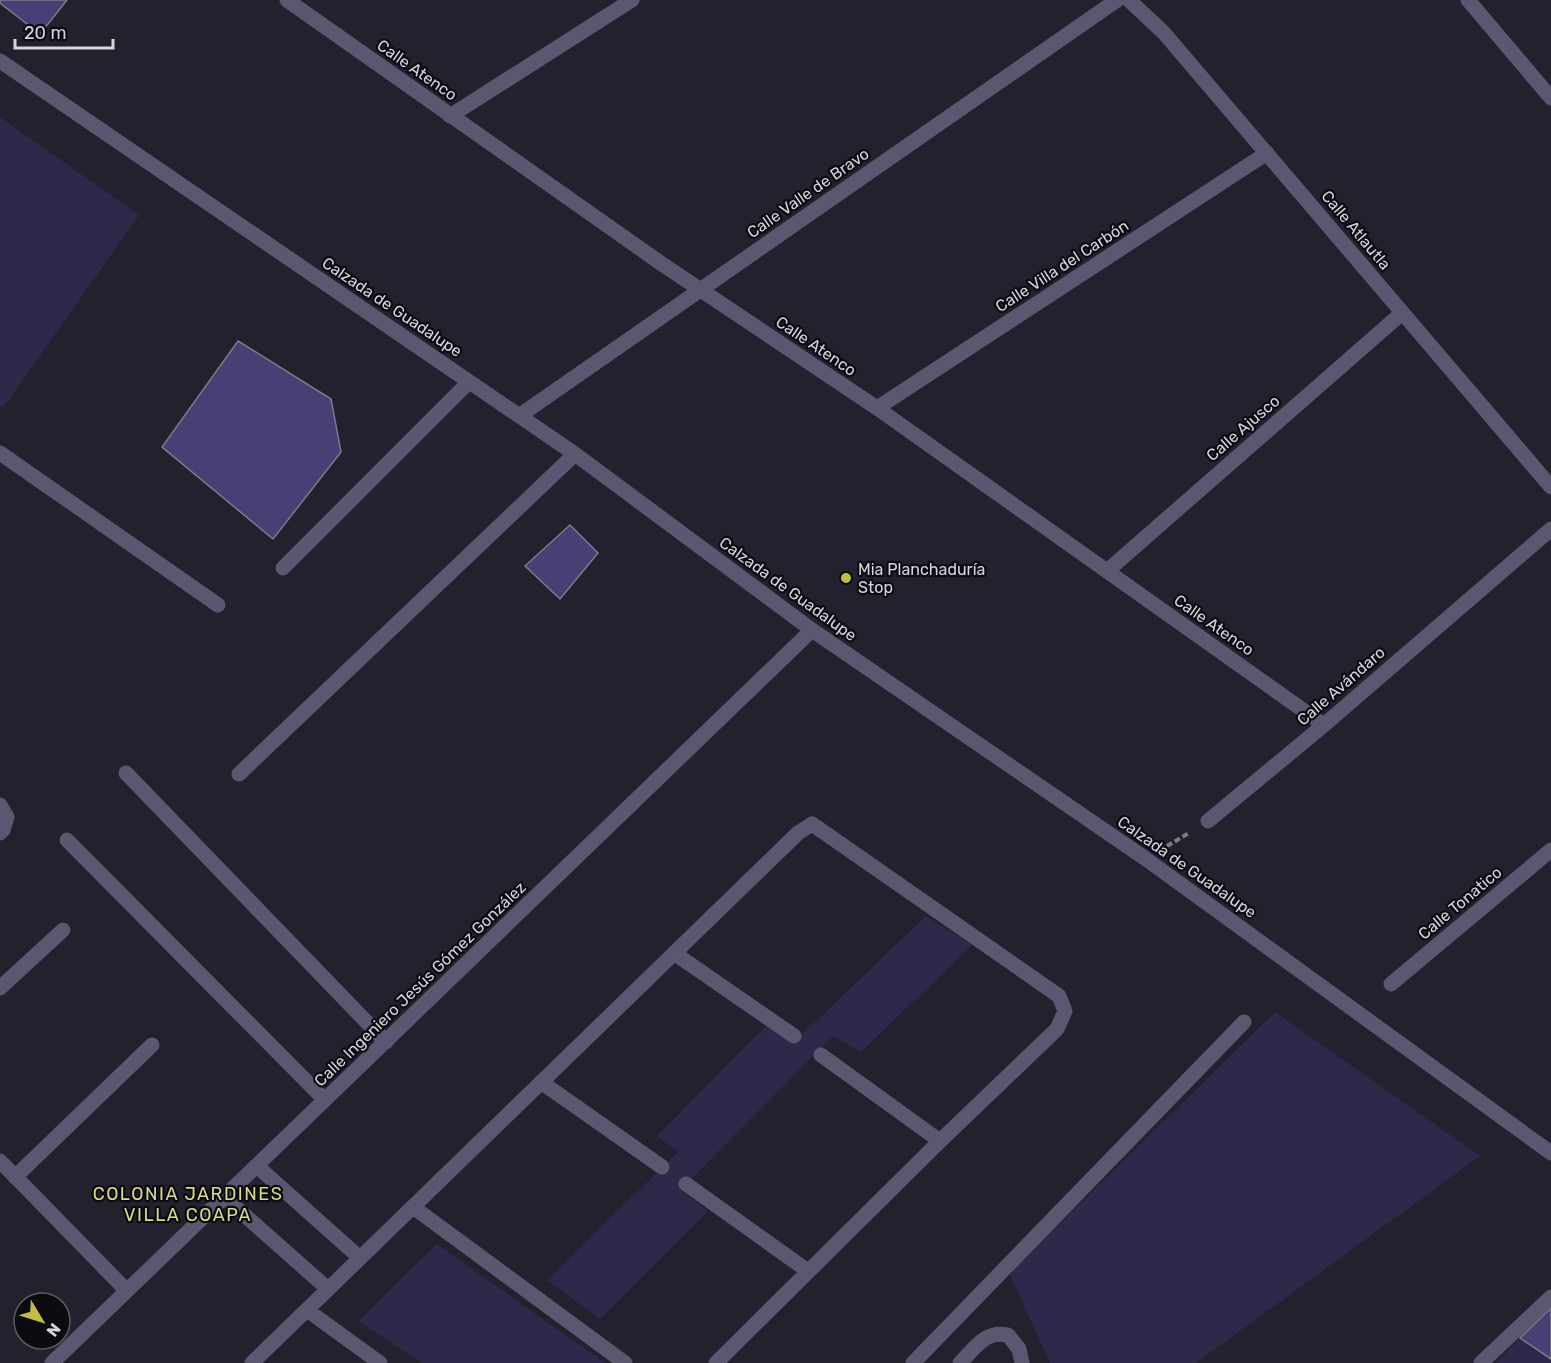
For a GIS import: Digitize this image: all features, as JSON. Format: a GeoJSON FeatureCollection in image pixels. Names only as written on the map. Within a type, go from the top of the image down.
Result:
{"type":"FeatureCollection","features":[{"type":"Feature","properties":{"kind":"street","name":"Calle Atenco"},"geometry":{"type":"LineString","coordinates":[[287,0],[700,290],[877,408],[1324,725]]}},
{"type":"Feature","properties":{"kind":"street"},"geometry":{"type":"LineString","coordinates":[[450,116],[632,0]]}},
{"type":"Feature","properties":{"kind":"street","name":"Calle Valle de Bravo"},"geometry":{"type":"LineString","coordinates":[[519,416],[1117,0]]}},
{"type":"Feature","properties":{"kind":"street","name":"Calle Atlautla"},"geometry":{"type":"LineString","coordinates":[[1129,0],[1164,33],[1551,487]]}},
{"type":"Feature","properties":{"kind":"street"},"geometry":{"type":"LineString","coordinates":[[1468,0],[1551,98]]}},
{"type":"Feature","properties":{"kind":"street","name":"Calzada de Guadalupe"},"geometry":{"type":"LineString","coordinates":[[0,61],[575,454],[812,630],[1146,859],[1551,1153]]}},
{"type":"Feature","properties":{"kind":"street","name":"Calle Villa del Carbón"},"geometry":{"type":"LineString","coordinates":[[877,408],[1267,153]]}},
{"type":"Feature","properties":{"kind":"street","name":"Calle Ajusco"},"geometry":{"type":"LineString","coordinates":[[1107,571],[1402,313]]}},
{"type":"Feature","properties":{"kind":"street"},"geometry":{"type":"LineString","coordinates":[[283,568],[469,382]]}},
{"type":"Feature","properties":{"kind":"street"},"geometry":{"type":"LineString","coordinates":[[0,453],[218,604]]}},
{"type":"Feature","properties":{"kind":"street"},"geometry":{"type":"LineString","coordinates":[[239,774],[575,454]]}},
{"type":"Feature","properties":{"kind":"street","name":"Calle Avándaro"},"geometry":{"type":"LineString","coordinates":[[1208,821],[1324,725],[1551,529]]}},
{"type":"Feature","properties":{"kind":"street","name":"Calle Ingeniero Jesús Gómez González"},"geometry":{"type":"LineString","coordinates":[[52,1363],[812,630]]}},
{"type":"Feature","properties":{"kind":"street"},"geometry":{"type":"LineString","coordinates":[[126,773],[386,1042]]}},
{"type":"Feature","properties":{"kind":"street"},"geometry":{"type":"LineString","coordinates":[[0,833],[7,817],[1,806]]}},
{"type":"Feature","properties":{"kind":"street"},"geometry":{"type":"LineString","coordinates":[[252,1363],[798,833],[812,824],[1059,996],[1065,1011],[1057,1029],[940,1141],[716,1363]]}},
{"type":"Feature","properties":{"kind":"street"},"geometry":{"type":"LineString","coordinates":[[67,840],[326,1100]]}},
{"type":"Feature","properties":{"kind":"street","name":"Calle Tonatico"},"geometry":{"type":"LineString","coordinates":[[1392,984],[1551,850]]}},
{"type":"Feature","properties":{"kind":"street"},"geometry":{"type":"LineString","coordinates":[[0,988],[63,930]]}},
{"type":"Feature","properties":{"kind":"street"},"geometry":{"type":"LineString","coordinates":[[674,953],[794,1036]]}},
{"type":"Feature","properties":{"kind":"street"},"geometry":{"type":"LineString","coordinates":[[913,1363],[1244,1022]]}},
{"type":"Feature","properties":{"kind":"street"},"geometry":{"type":"LineString","coordinates":[[15,1177],[152,1045]]}},
{"type":"Feature","properties":{"kind":"street"},"geometry":{"type":"LineString","coordinates":[[821,1055],[940,1141]]}},
{"type":"Feature","properties":{"kind":"street"},"geometry":{"type":"LineString","coordinates":[[541,1082],[662,1167]]}},
{"type":"Feature","properties":{"kind":"street"},"geometry":{"type":"LineString","coordinates":[[0,1161],[127,1291]]}},
{"type":"Feature","properties":{"kind":"street"},"geometry":{"type":"LineString","coordinates":[[257,1166],[360,1258]]}},
{"type":"Feature","properties":{"kind":"street"},"geometry":{"type":"LineString","coordinates":[[686,1184],[808,1271]]}},
{"type":"Feature","properties":{"kind":"street"},"geometry":{"type":"LineString","coordinates":[[224,1197],[328,1289]]}},
{"type":"Feature","properties":{"kind":"street"},"geometry":{"type":"LineString","coordinates":[[413,1207],[625,1363]]}},
{"type":"Feature","properties":{"kind":"street"},"geometry":{"type":"LineString","coordinates":[[1481,1363],[1551,1297]]}},
{"type":"Feature","properties":{"kind":"street"},"geometry":{"type":"LineString","coordinates":[[307,1310],[380,1363]]}},
{"type":"Feature","properties":{"kind":"street"},"geometry":{"type":"LineString","coordinates":[[960,1363],[987,1335],[999,1333],[1008,1335],[1014,1342],[1019,1350],[1022,1363]]}},
{"type":"Feature","properties":{"kind":"path"},"geometry":{"type":"LineString","coordinates":[[1146,859],[1208,821]]}},
{"type":"Feature","properties":{"kind":"shaded area"},"geometry":{"type":"Polygon","coordinates":[[[0,117],[139,215],[3,408],[0,406],[0,117]]]}},
{"type":"Feature","properties":{"kind":"shaded area"},"geometry":{"type":"Polygon","coordinates":[[[926,916],[972,945],[861,1052],[833,1036],[680,1190],[708,1211],[600,1319],[547,1280],[678,1152],[657,1136],[766,1026],[792,1044],[926,916]]]}},
{"type":"Feature","properties":{"kind":"shaded area"},"geometry":{"type":"Polygon","coordinates":[[[1275,1012],[1480,1156],[1196,1363],[1050,1363],[1009,1273],[1275,1012]]]}},
{"type":"Feature","properties":{"kind":"shaded area"},"geometry":{"type":"Polygon","coordinates":[[[437,1244],[605,1363],[422,1363],[358,1321],[437,1244]]]}},
{"type":"Feature","properties":{"kind":"shaded area"},"geometry":{"type":"Polygon","coordinates":[[[1520,1338],[1551,1359],[1551,1363],[1496,1363],[1520,1338]]]}},
{"type":"Feature","properties":{"kind":"building"},"geometry":{"type":"Polygon","coordinates":[[[0,0],[67,0],[40,34],[0,3],[0,0]]]}},
{"type":"Feature","properties":{"kind":"building"},"geometry":{"type":"Polygon","coordinates":[[[238,341],[331,399],[341,452],[273,539],[162,447],[238,341]]]}},
{"type":"Feature","properties":{"kind":"building"},"geometry":{"type":"Polygon","coordinates":[[[570,525],[598,553],[560,599],[525,566],[570,525]]]}},
{"type":"Feature","properties":{"kind":"building"},"geometry":{"type":"Polygon","coordinates":[[[1551,1308],[1551,1359],[1520,1338],[1551,1308]]]}},
{"type":"Feature","properties":{"kind":"place","name":"Mia Planchaduría Stop"},"geometry":{"type":"Point","coordinates":[846,578]}},
{"type":"Feature","properties":{"kind":"district","name":"COLONIA JARDINES VILLA COAPA"},"geometry":{"type":"Point","coordinates":[188,1204]}}]}
